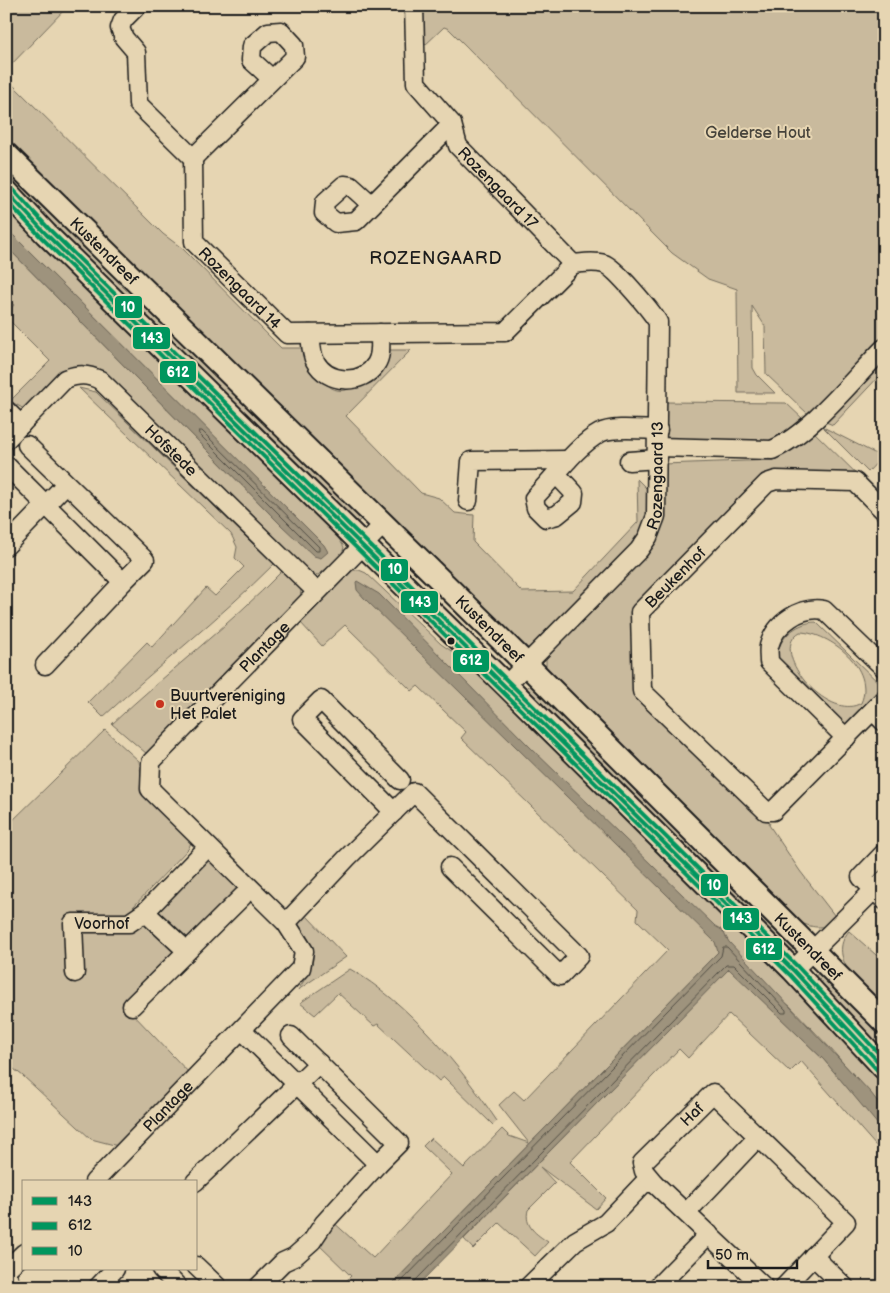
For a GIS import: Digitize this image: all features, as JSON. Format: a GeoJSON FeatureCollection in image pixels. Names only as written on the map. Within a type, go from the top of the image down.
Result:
{"type":"FeatureCollection","features":[{"type":"Feature","properties":{"kind":"main road","name":"Kustendreef"},"geometry":{"type":"LineString","coordinates":[[6,154],[527,665],[884,1022]]}},
{"type":"Feature","properties":{"kind":"main road","name":"Kustendreef"},"geometry":{"type":"LineString","coordinates":[[6,191],[53,241],[506,685],[792,970],[884,1068]]}},
{"type":"Feature","properties":{"kind":"street"},"geometry":{"type":"LineString","coordinates":[[137,6],[123,20],[120,28],[124,38],[136,52],[138,104],[193,158],[272,79]]}},
{"type":"Feature","properties":{"kind":"street","name":"Rozengaard 17"},"geometry":{"type":"LineString","coordinates":[[414,6],[416,83],[452,124],[458,146],[573,264]]}},
{"type":"Feature","properties":{"kind":"street"},"geometry":{"type":"LineString","coordinates":[[372,205],[452,124]]}},
{"type":"Feature","properties":{"kind":"street","name":"Rozengaard 14"},"geometry":{"type":"LineString","coordinates":[[193,158],[194,242],[287,334],[506,332],[573,264]]}},
{"type":"Feature","properties":{"kind":"street","name":"Rozengaard 13"},"geometry":{"type":"LineString","coordinates":[[506,685],[639,550],[648,537],[656,516],[658,322],[645,303],[607,264],[593,262],[573,264]]}},
{"type":"Feature","properties":{"kind":"street"},"geometry":{"type":"LineString","coordinates":[[310,334],[315,362],[327,373],[343,381],[357,379],[375,365],[380,354],[380,334]]}},
{"type":"Feature","properties":{"kind":"street"},"geometry":{"type":"LineString","coordinates":[[557,475],[568,460],[601,432],[658,445],[772,450],[788,443],[884,348]]}},
{"type":"Feature","properties":{"kind":"street","name":"Hofstede"},"geometry":{"type":"LineString","coordinates":[[6,440],[65,379],[76,375],[88,374],[100,380],[316,591]]}},
{"type":"Feature","properties":{"kind":"street"},"geometry":{"type":"LineString","coordinates":[[6,410],[21,425]]}},
{"type":"Feature","properties":{"kind":"street"},"geometry":{"type":"LineString","coordinates":[[28,445],[145,560],[45,665]]}},
{"type":"Feature","properties":{"kind":"street"},"geometry":{"type":"LineString","coordinates":[[629,461],[658,445]]}},
{"type":"Feature","properties":{"kind":"street"},"geometry":{"type":"LineString","coordinates":[[468,501],[471,462],[568,460]]}},
{"type":"Feature","properties":{"kind":"street"},"geometry":{"type":"LineString","coordinates":[[6,465],[123,582]]}},
{"type":"Feature","properties":{"kind":"street","name":"Beukenhof"},"geometry":{"type":"LineString","coordinates":[[880,711],[846,738],[773,811],[766,811],[642,691],[640,612],[768,483],[776,480],[855,482],[884,510]]}},
{"type":"Feature","properties":{"kind":"street"},"geometry":{"type":"LineString","coordinates":[[6,546],[34,520],[46,504],[66,484]]}},
{"type":"Feature","properties":{"kind":"street","name":"Plantage"},"geometry":{"type":"LineString","coordinates":[[96,1180],[243,1031],[301,968],[304,951],[286,923],[150,789],[149,775],[151,762],[316,591],[383,525]]}},
{"type":"Feature","properties":{"kind":"street"},"geometry":{"type":"LineString","coordinates":[[846,738],[769,662],[769,646],[778,629],[783,622],[799,613],[814,609],[824,610],[884,668]]}},
{"type":"Feature","properties":{"kind":"street"},"geometry":{"type":"LineString","coordinates":[[394,812],[302,719],[322,700],[400,780]]}},
{"type":"Feature","properties":{"kind":"street"},"geometry":{"type":"LineString","coordinates":[[352,770],[372,751]]}},
{"type":"Feature","properties":{"kind":"street"},"geometry":{"type":"LineString","coordinates":[[286,923],[314,891],[414,792],[579,956],[560,976],[450,867]]}},
{"type":"Feature","properties":{"kind":"street","name":"Voorhof"},"geometry":{"type":"LineString","coordinates":[[75,973],[73,923],[128,923],[146,912],[208,847]]}},
{"type":"Feature","properties":{"kind":"street"},"geometry":{"type":"LineString","coordinates":[[792,970],[880,890],[861,877],[884,853]]}},
{"type":"Feature","properties":{"kind":"street"},"geometry":{"type":"LineString","coordinates":[[484,901],[504,881]]}},
{"type":"Feature","properties":{"kind":"street"},"geometry":{"type":"LineString","coordinates":[[132,1006],[243,896]]}},
{"type":"Feature","properties":{"kind":"street","name":"Voorhof"},"geometry":{"type":"LineString","coordinates":[[146,912],[186,952]]}},
{"type":"Feature","properties":{"kind":"street"},"geometry":{"type":"LineString","coordinates":[[243,1031],[378,1164]]}},
{"type":"Feature","properties":{"kind":"street"},"geometry":{"type":"LineString","coordinates":[[258,1287],[283,1262],[294,1257],[312,1241],[324,1222],[399,1143],[291,1036]]}},
{"type":"Feature","properties":{"kind":"street"},"geometry":{"type":"LineString","coordinates":[[197,1180],[318,1064]]}},
{"type":"Feature","properties":{"kind":"street","name":"Haf"},"geometry":{"type":"LineString","coordinates":[[764,1287],[687,1212],[654,1183],[644,1171],[642,1163],[713,1092],[846,1222],[784,1287]]}},
{"type":"Feature","properties":{"kind":"street"},"geometry":{"type":"LineString","coordinates":[[687,1212],[758,1137]]}},
{"type":"Feature","properties":{"kind":"street"},"geometry":{"type":"LineString","coordinates":[[528,1287],[575,1241],[606,1223],[644,1183],[654,1183]]}},
{"type":"Feature","properties":{"kind":"street"},"geometry":{"type":"LineString","coordinates":[[657,1287],[710,1234]]}},
{"type":"Feature","properties":{"kind":"street"},"geometry":{"type":"LineString","coordinates":[[12,1287],[6,1272],[22,1255]]}},
{"type":"Feature","properties":{"kind":"street"},"geometry":{"type":"LineString","coordinates":[[813,1256],[845,1287]]}},
{"type":"Feature","properties":{"kind":"street"},"geometry":{"type":"LineString","coordinates":[[198,1268],[218,1287]]}},
{"type":"Feature","properties":{"kind":"street"},"geometry":{"type":"LineString","coordinates":[[98,1287],[115,1270]]}},
{"type":"Feature","properties":{"kind":"street"},"geometry":{"type":"LineString","coordinates":[[162,1270],[178,1287]]}},
{"type":"Feature","properties":{"kind":"green space"},"geometry":{"type":"Polygon","coordinates":[[[68,6],[6,70],[6,7],[68,6]]]}},
{"type":"Feature","properties":{"kind":"green space","name":"Gelderse Hout"},"geometry":{"type":"Polygon","coordinates":[[[419,6],[884,6],[884,371],[833,425],[809,415],[766,374],[765,326],[752,306],[753,368],[757,375],[775,393],[738,393],[737,289],[708,279],[672,253],[449,29],[444,27],[422,48],[419,6]]]}},
{"type":"Feature","properties":{"kind":"green space"},"geometry":{"type":"Polygon","coordinates":[[[6,78],[163,234],[183,249],[281,348],[308,348],[318,372],[328,385],[334,389],[351,388],[390,350],[411,350],[346,416],[421,493],[439,498],[455,513],[474,515],[473,542],[522,592],[573,591],[638,522],[637,479],[647,489],[647,521],[641,534],[534,647],[528,650],[520,647],[6,146],[6,78]]]}},
{"type":"Feature","properties":{"kind":"green space"},"geometry":{"type":"Polygon","coordinates":[[[6,164],[181,336],[361,519],[356,524],[6,184],[6,164]]]}},
{"type":"Feature","properties":{"kind":"green space"},"geometry":{"type":"Polygon","coordinates":[[[6,199],[332,528],[344,547],[341,558],[318,575],[309,573],[95,372],[24,409],[10,401],[50,361],[6,317],[6,314],[14,305],[6,297],[6,246],[281,525],[307,529],[6,228],[6,199]]]}},
{"type":"Feature","properties":{"kind":"green space"},"geometry":{"type":"Polygon","coordinates":[[[79,388],[96,392],[274,564],[103,717],[88,702],[147,642],[152,647],[206,588],[215,596],[244,567],[235,558],[237,547],[231,534],[79,388]]]}},
{"type":"Feature","properties":{"kind":"green space"},"geometry":{"type":"Polygon","coordinates":[[[663,402],[786,403],[804,420],[783,440],[664,449],[663,402]]]}},
{"type":"Feature","properties":{"kind":"green space"},"geometry":{"type":"Polygon","coordinates":[[[809,427],[870,487],[782,480],[642,613],[646,700],[770,823],[769,825],[800,871],[838,920],[819,927],[799,922],[546,668],[546,659],[659,536],[664,520],[663,464],[774,460],[809,427]]]}},
{"type":"Feature","properties":{"kind":"green space"},"geometry":{"type":"Polygon","coordinates":[[[823,427],[882,457],[868,472],[823,427]]]}},
{"type":"Feature","properties":{"kind":"green space"},"geometry":{"type":"Polygon","coordinates":[[[351,570],[359,570],[366,573],[441,644],[466,661],[845,1035],[884,1079],[884,1110],[830,1048],[790,1006],[718,952],[389,1287],[340,1287],[351,1276],[317,1243],[331,1220],[373,1258],[452,1174],[423,1146],[431,1138],[464,1168],[502,1129],[509,1136],[529,1143],[499,1105],[514,1091],[524,1100],[668,950],[637,920],[638,910],[461,738],[466,732],[418,686],[412,691],[345,625],[322,646],[300,622],[351,570]]]}},
{"type":"Feature","properties":{"kind":"green space"},"geometry":{"type":"Polygon","coordinates":[[[282,571],[301,590],[300,599],[147,754],[112,724],[241,611],[282,571]]]}},
{"type":"Feature","properties":{"kind":"green space"},"geometry":{"type":"Polygon","coordinates":[[[816,622],[884,688],[884,696],[848,732],[778,661],[779,646],[783,640],[794,629],[816,622]],[[800,632],[792,641],[791,654],[796,668],[806,682],[833,703],[848,706],[861,703],[864,690],[862,678],[856,666],[848,655],[837,646],[812,634],[800,632]]]}},
{"type":"Feature","properties":{"kind":"green space"},"geometry":{"type":"Polygon","coordinates":[[[532,683],[797,946],[788,953],[524,691],[532,683]]]}},
{"type":"Feature","properties":{"kind":"green space"},"geometry":{"type":"Polygon","coordinates":[[[105,730],[139,761],[143,787],[153,803],[191,842],[189,848],[133,907],[179,953],[132,1013],[191,1075],[118,1146],[91,1139],[23,1076],[6,1063],[6,827],[105,730]]]}},
{"type":"Feature","properties":{"kind":"green space"},"geometry":{"type":"Polygon","coordinates":[[[206,857],[244,889],[190,944],[155,914],[206,857]]]}},
{"type":"Feature","properties":{"kind":"green space"},"geometry":{"type":"Polygon","coordinates":[[[306,915],[346,957],[298,990],[309,971],[313,956],[310,941],[297,923],[306,915]]]}},
{"type":"Feature","properties":{"kind":"green space"},"geometry":{"type":"Polygon","coordinates":[[[849,931],[884,962],[884,1009],[858,983],[845,963],[842,952],[843,942],[849,931]]]}},
{"type":"Feature","properties":{"kind":"green space"},"geometry":{"type":"Polygon","coordinates":[[[729,968],[824,1060],[877,1122],[884,1132],[884,1155],[801,1061],[790,1072],[729,1014],[688,1058],[679,1049],[570,1162],[606,1198],[596,1209],[540,1167],[555,1183],[528,1210],[527,1216],[529,1225],[535,1233],[548,1242],[535,1256],[499,1223],[473,1249],[464,1239],[729,968]]]}},
{"type":"Feature","properties":{"kind":"green space"},"geometry":{"type":"Polygon","coordinates":[[[350,969],[392,999],[450,1057],[497,1121],[493,1125],[444,1077],[439,1081],[378,1024],[374,1026],[338,993],[315,1015],[300,1003],[350,969]]]}},
{"type":"Feature","properties":{"kind":"green space"},"geometry":{"type":"Polygon","coordinates":[[[821,970],[884,1036],[884,1054],[814,978],[821,970]]]}},
{"type":"Feature","properties":{"kind":"water"},"geometry":{"type":"Polygon","coordinates":[[[6,228],[324,545],[328,552],[321,558],[314,556],[281,525],[6,246],[6,228]]]}},
{"type":"Feature","properties":{"kind":"water"},"geometry":{"type":"Polygon","coordinates":[[[357,581],[379,594],[530,747],[715,926],[722,930],[729,942],[871,1093],[884,1110],[884,1132],[824,1060],[729,969],[416,1287],[389,1287],[718,952],[715,942],[364,598],[357,590],[357,581]]]}},
{"type":"Feature","properties":{"kind":"transit line","name":"10"},"geometry":{"type":"LineString","coordinates":[[11,187],[50,230],[797,966],[884,1059]]}},
{"type":"Feature","properties":{"kind":"transit line","name":"143"},"geometry":{"type":"LineString","coordinates":[[6,191],[46,234],[793,970],[884,1068]]}},
{"type":"Feature","properties":{"kind":"transit line","name":"612"},"geometry":{"type":"LineString","coordinates":[[6,200],[42,238],[789,974],[879,1072]]}},
{"type":"Feature","properties":{"kind":"place","name":"Buurtvereniging Het Palet"},"geometry":{"type":"Point","coordinates":[160,704]}},
{"type":"Feature","properties":{"kind":"district","name":"ROZENGAARD"},"geometry":{"type":"Point","coordinates":[436,258]}}]}
